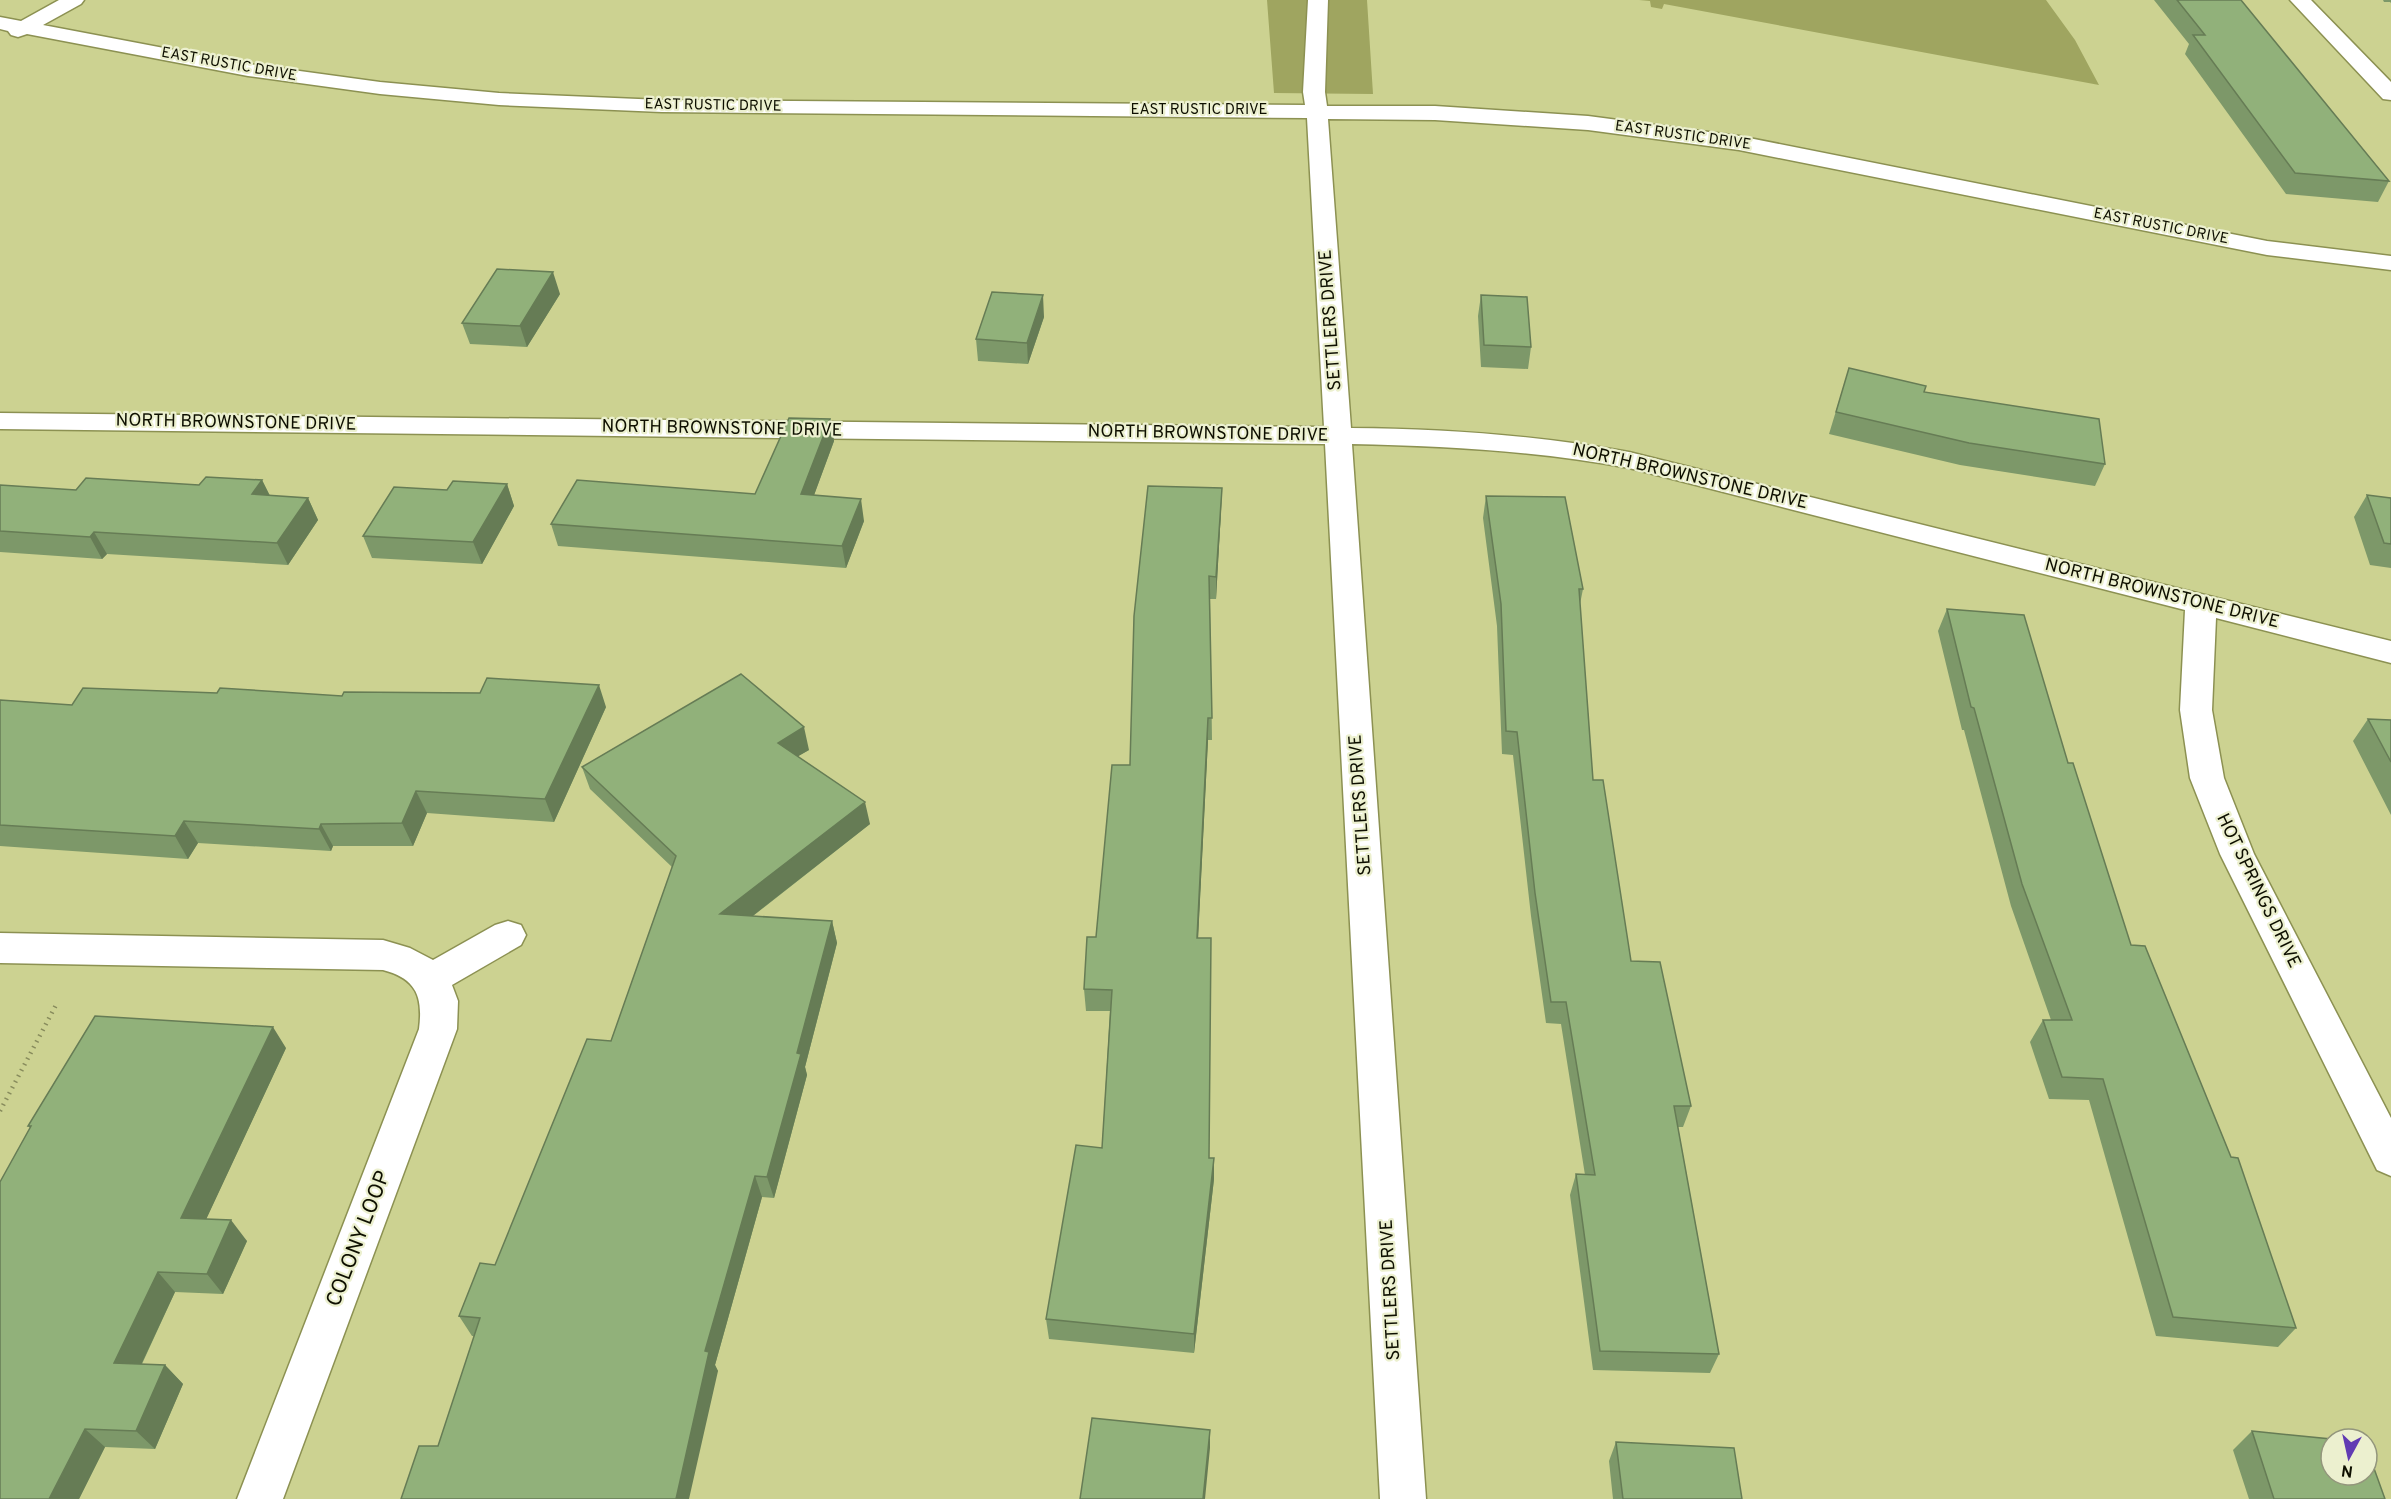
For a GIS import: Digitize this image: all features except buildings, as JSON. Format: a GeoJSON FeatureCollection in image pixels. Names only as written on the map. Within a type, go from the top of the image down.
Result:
{"type":"FeatureCollection","features":[{"type":"Feature","properties":{"kind":"street"},"geometry":{"type":"LineString","coordinates":[[0,40],[74,0]]}},
{"type":"Feature","properties":{"kind":"street","name":"SETTLERS DRIVE"},"geometry":{"type":"LineString","coordinates":[[1318,0],[1314,92],[1338,436],[1403,1499]]}},
{"type":"Feature","properties":{"kind":"street"},"geometry":{"type":"LineString","coordinates":[[2301,0],[2391,94]]}},
{"type":"Feature","properties":{"kind":"street","name":"EAST RUSTIC DRIVE"},"geometry":{"type":"LineString","coordinates":[[0,23],[265,73],[380,88],[499,99],[672,106],[1474,114],[1588,123],[1739,143],[2267,248],[2391,263]]}},
{"type":"Feature","properties":{"kind":"street","name":"NORTH BROWNSTONE DRIVE"},"geometry":{"type":"LineString","coordinates":[[0,421],[1338,436],[1498,440],[1591,452],[1718,481],[2391,652]]}},
{"type":"Feature","properties":{"kind":"street","name":"HOT SPRINGS DRIVE"},"geometry":{"type":"LineString","coordinates":[[2201,604],[2196,710],[2207,778],[2237,854],[2391,1158]]}},
{"type":"Feature","properties":{"kind":"street"},"geometry":{"type":"LineString","coordinates":[[0,948],[360,953],[395,957],[420,970],[430,980],[507,935]]}},
{"type":"Feature","properties":{"kind":"street","name":"COLONY LOOP"},"geometry":{"type":"LineString","coordinates":[[260,1499],[438,1029],[442,1012],[440,1000],[430,980]]}},
{"type":"Feature","properties":{"kind":"path"},"geometry":{"type":"LineString","coordinates":[[0,1112],[56,1005]]}},
{"type":"Feature","properties":{"kind":"green space"},"geometry":{"type":"Polygon","coordinates":[[[1267,0],[1367,0],[1373,94],[1274,93],[1267,0]]]}},
{"type":"Feature","properties":{"kind":"green space"},"geometry":{"type":"Polygon","coordinates":[[[1639,0],[2046,0],[2075,40],[2099,85],[1664,4],[1662,9],[1651,7],[1650,1],[1639,0]]]}}]}
